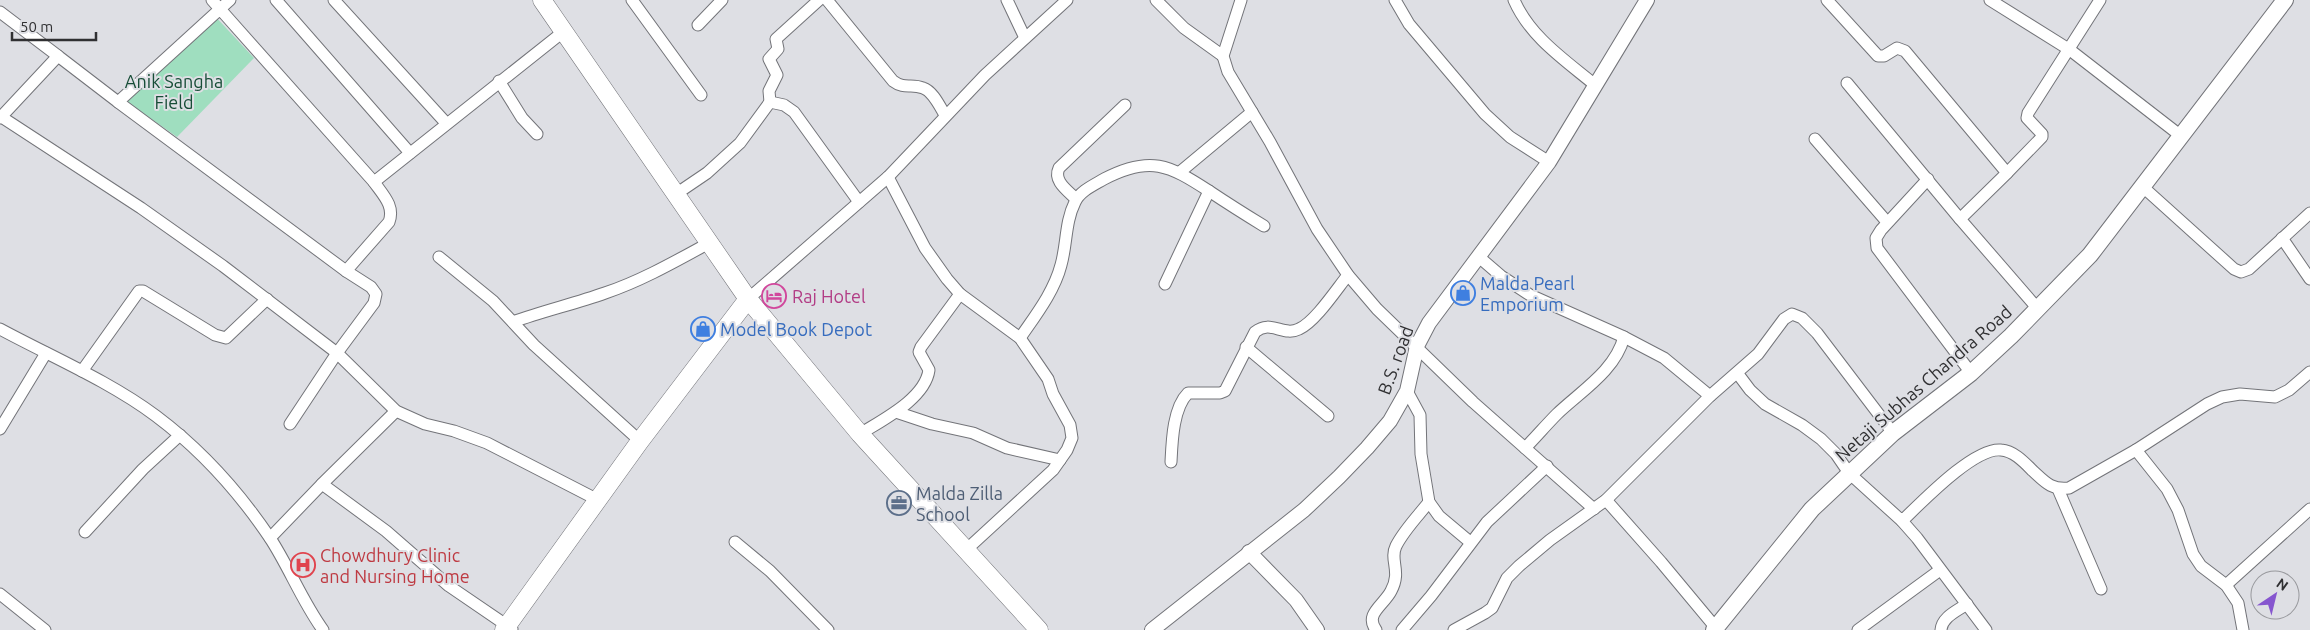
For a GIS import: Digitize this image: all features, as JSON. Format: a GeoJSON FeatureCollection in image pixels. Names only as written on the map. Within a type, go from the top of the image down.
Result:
{"type":"FeatureCollection","features":[{"type":"Feature","properties":{"kind":"main road"},"geometry":{"type":"LineString","coordinates":[[542,0],[748,299],[860,434],[1039,630]]}},
{"type":"Feature","properties":{"kind":"main road","name":"Netaji Subhas Chandra Road"},"geometry":{"type":"LineString","coordinates":[[1715,629],[1747,592],[1775,552],[1812,509],[1849,472],[1893,433],[1971,373],[2038,309],[2090,255],[2285,0]]}},
{"type":"Feature","properties":{"kind":"main road"},"geometry":{"type":"LineString","coordinates":[[508,628],[640,441],[748,299]]}},
{"type":"Feature","properties":{"kind":"main road"},"geometry":{"type":"LineString","coordinates":[[1022,612],[1020,617],[1029,630]]}},
{"type":"Feature","properties":{"kind":"street"},"geometry":{"type":"LineString","coordinates":[[212,0],[374,182],[390,206],[393,213],[389,222],[346,271]]}},
{"type":"Feature","properties":{"kind":"street"},"geometry":{"type":"LineString","coordinates":[[118,102],[230,0]]}},
{"type":"Feature","properties":{"kind":"street"},"geometry":{"type":"LineString","coordinates":[[276,0],[410,153]]}},
{"type":"Feature","properties":{"kind":"street"},"geometry":{"type":"LineString","coordinates":[[334,0],[446,124]]}},
{"type":"Feature","properties":{"kind":"street"},"geometry":{"type":"LineString","coordinates":[[632,0],[701,95]]}},
{"type":"Feature","properties":{"kind":"street"},"geometry":{"type":"LineString","coordinates":[[698,25],[722,0]]}},
{"type":"Feature","properties":{"kind":"street"},"geometry":{"type":"LineString","coordinates":[[676,194],[707,173],[740,143],[770,102],[769,91],[777,75],[769,59],[778,49],[776,39],[819,0]]}},
{"type":"Feature","properties":{"kind":"street"},"geometry":{"type":"LineString","coordinates":[[827,0],[893,81],[899,86],[922,87],[927,90],[945,115]]}},
{"type":"Feature","properties":{"kind":"street"},"geometry":{"type":"LineString","coordinates":[[1007,0],[1025,38]]}},
{"type":"Feature","properties":{"kind":"street"},"geometry":{"type":"LineString","coordinates":[[748,299],[888,177],[945,115],[1067,0]]}},
{"type":"Feature","properties":{"kind":"street"},"geometry":{"type":"LineString","coordinates":[[1156,0],[1184,28],[1223,56]]}},
{"type":"Feature","properties":{"kind":"street"},"geometry":{"type":"LineString","coordinates":[[1241,0],[1223,56],[1228,72],[1318,228],[1348,275],[1377,309],[1473,402],[1594,509]]}},
{"type":"Feature","properties":{"kind":"street"},"geometry":{"type":"LineString","coordinates":[[1395,0],[1409,24],[1485,114],[1510,137],[1549,162]]}},
{"type":"Feature","properties":{"kind":"street"},"geometry":{"type":"LineString","coordinates":[[1514,0],[1530,27],[1545,44],[1595,84]]}},
{"type":"Feature","properties":{"kind":"street","name":"B.S. road"},"geometry":{"type":"LineString","coordinates":[[1152,630],[1304,510],[1339,477],[1390,421],[1407,391],[1417,346],[1429,323],[1549,162],[1647,0]]}},
{"type":"Feature","properties":{"kind":"street"},"geometry":{"type":"LineString","coordinates":[[1828,0],[1878,56],[1884,56],[1897,48],[1905,51],[2007,173]]}},
{"type":"Feature","properties":{"kind":"street"},"geometry":{"type":"LineString","coordinates":[[1990,0],[2070,50],[2180,136]]}},
{"type":"Feature","properties":{"kind":"street"},"geometry":{"type":"LineString","coordinates":[[1960,219],[2042,137],[2042,134],[2027,118],[2100,0]]}},
{"type":"Feature","properties":{"kind":"street"},"geometry":{"type":"LineString","coordinates":[[0,12],[346,271],[371,286],[376,294],[374,303],[337,353],[290,424]]}},
{"type":"Feature","properties":{"kind":"street"},"geometry":{"type":"LineString","coordinates":[[374,182],[563,32]]}},
{"type":"Feature","properties":{"kind":"street"},"geometry":{"type":"LineString","coordinates":[[58,56],[0,117],[141,208],[267,299],[337,353],[396,412],[425,424],[454,431],[487,443],[598,500]]}},
{"type":"Feature","properties":{"kind":"street"},"geometry":{"type":"LineString","coordinates":[[499,81],[522,118],[537,134]]}},
{"type":"Feature","properties":{"kind":"street"},"geometry":{"type":"LineString","coordinates":[[1848,83],[1960,219],[2038,309]]}},
{"type":"Feature","properties":{"kind":"street"},"geometry":{"type":"LineString","coordinates":[[770,102],[784,104],[794,112],[859,202]]}},
{"type":"Feature","properties":{"kind":"street"},"geometry":{"type":"LineString","coordinates":[[1076,199],[1058,180],[1056,174],[1059,168],[1125,105]]}},
{"type":"Feature","properties":{"kind":"street"},"geometry":{"type":"LineString","coordinates":[[1180,172],[1252,112]]}},
{"type":"Feature","properties":{"kind":"street"},"geometry":{"type":"LineString","coordinates":[[1815,139],[1887,222]]}},
{"type":"Feature","properties":{"kind":"street"},"geometry":{"type":"LineString","coordinates":[[1020,338],[1048,295],[1061,267],[1069,216],[1076,199],[1089,187],[1122,170],[1141,165],[1159,166],[1180,172],[1264,226]]}},
{"type":"Feature","properties":{"kind":"street"},"geometry":{"type":"LineString","coordinates":[[888,177],[925,248],[960,294],[1020,338],[1048,379],[1053,394],[1070,425],[1072,438],[1060,460],[1040,482],[966,550]]}},
{"type":"Feature","properties":{"kind":"street"},"geometry":{"type":"LineString","coordinates":[[1928,179],[1887,222],[1876,238],[1877,248],[1971,373]]}},
{"type":"Feature","properties":{"kind":"street"},"geometry":{"type":"LineString","coordinates":[[2143,187],[2234,269],[2241,272],[2249,269],[2310,213]]}},
{"type":"Feature","properties":{"kind":"street"},"geometry":{"type":"LineString","coordinates":[[1165,284],[1209,191]]}},
{"type":"Feature","properties":{"kind":"street"},"geometry":{"type":"LineString","coordinates":[[2282,238],[2310,279]]}},
{"type":"Feature","properties":{"kind":"street"},"geometry":{"type":"LineString","coordinates":[[513,322],[545,310],[606,293],[674,262],[709,243]]}},
{"type":"Feature","properties":{"kind":"street"},"geometry":{"type":"LineString","coordinates":[[439,257],[486,294],[568,378],[640,441]]}},
{"type":"Feature","properties":{"kind":"street"},"geometry":{"type":"LineString","coordinates":[[1479,257],[1501,276],[1530,295],[1624,337],[1664,358],[1710,396]]}},
{"type":"Feature","properties":{"kind":"street"},"geometry":{"type":"LineString","coordinates":[[1172,462],[1172,439],[1183,398],[1188,393],[1220,393],[1225,391],[1255,332],[1261,327],[1268,326],[1288,331],[1298,330],[1307,324],[1348,275]]}},
{"type":"Feature","properties":{"kind":"street"},"geometry":{"type":"LineString","coordinates":[[82,371],[139,291],[143,290],[215,335],[226,338],[267,299]]}},
{"type":"Feature","properties":{"kind":"street"},"geometry":{"type":"LineString","coordinates":[[860,434],[896,412],[914,395],[928,374],[927,365],[919,352],[960,294]]}},
{"type":"Feature","properties":{"kind":"street"},"geometry":{"type":"LineString","coordinates":[[1454,630],[1492,608],[1507,578],[1519,566],[1550,540],[1606,500],[1710,396],[1738,374],[1758,354],[1784,320],[1792,314],[1802,318],[1817,333],[1893,433]]}},
{"type":"Feature","properties":{"kind":"street"},"geometry":{"type":"LineString","coordinates":[[0,329],[82,371],[154,415],[180,435],[216,470],[270,538],[323,630]]}},
{"type":"Feature","properties":{"kind":"street"},"geometry":{"type":"LineString","coordinates":[[1526,448],[1557,414],[1611,363],[1620,350],[1624,337]]}},
{"type":"Feature","properties":{"kind":"street"},"geometry":{"type":"LineString","coordinates":[[1246,347],[1328,416]]}},
{"type":"Feature","properties":{"kind":"street"},"geometry":{"type":"LineString","coordinates":[[0,429],[46,353]]}},
{"type":"Feature","properties":{"kind":"street"},"geometry":{"type":"LineString","coordinates":[[2058,490],[2069,488],[2136,450],[2206,404],[2222,397],[2240,394],[2275,397],[2289,390],[2310,372]]}},
{"type":"Feature","properties":{"kind":"street"},"geometry":{"type":"LineString","coordinates":[[1738,374],[1750,390],[1765,404],[1821,438],[1849,472],[1902,521],[1986,630]]}},
{"type":"Feature","properties":{"kind":"street"},"geometry":{"type":"LineString","coordinates":[[1407,391],[1420,415],[1423,471],[1429,502],[1439,516],[1470,542]]}},
{"type":"Feature","properties":{"kind":"street"},"geometry":{"type":"LineString","coordinates":[[270,538],[396,412]]}},
{"type":"Feature","properties":{"kind":"street"},"geometry":{"type":"LineString","coordinates":[[896,412],[932,424],[955,427],[974,433],[1007,448],[1060,460]]}},
{"type":"Feature","properties":{"kind":"street"},"geometry":{"type":"LineString","coordinates":[[85,532],[143,469],[180,435]]}},
{"type":"Feature","properties":{"kind":"street"},"geometry":{"type":"LineString","coordinates":[[1902,521],[1956,471],[1978,456],[1993,450],[2003,450],[2016,456],[2047,484],[2058,490],[2101,589]]}},
{"type":"Feature","properties":{"kind":"street"},"geometry":{"type":"LineString","coordinates":[[2136,450],[2167,489],[2178,510],[2192,554],[2201,566],[2226,585],[2238,603],[2243,630]]}},
{"type":"Feature","properties":{"kind":"street"},"geometry":{"type":"LineString","coordinates":[[1402,630],[1431,596],[1470,542],[1510,499],[1547,466]]}},
{"type":"Feature","properties":{"kind":"street"},"geometry":{"type":"LineString","coordinates":[[322,484],[386,531],[449,586],[508,628]]}},
{"type":"Feature","properties":{"kind":"street"},"geometry":{"type":"LineString","coordinates":[[1606,500],[1650,549],[1715,629]]}},
{"type":"Feature","properties":{"kind":"street"},"geometry":{"type":"LineString","coordinates":[[1374,629],[1371,622],[1372,616],[1396,582],[1397,570],[1393,558],[1394,549],[1429,502]]}},
{"type":"Feature","properties":{"kind":"street"},"geometry":{"type":"LineString","coordinates":[[2226,585],[2310,509]]}},
{"type":"Feature","properties":{"kind":"street"},"geometry":{"type":"LineString","coordinates":[[735,542],[770,571],[828,630]]}},
{"type":"Feature","properties":{"kind":"street"},"geometry":{"type":"LineString","coordinates":[[1249,552],[1296,600],[1317,630]]}},
{"type":"Feature","properties":{"kind":"street"},"geometry":{"type":"LineString","coordinates":[[1858,630],[1940,570]]}},
{"type":"Feature","properties":{"kind":"street"},"geometry":{"type":"LineString","coordinates":[[0,594],[45,630]]}},
{"type":"Feature","properties":{"kind":"street"},"geometry":{"type":"LineString","coordinates":[[1941,630],[1943,622],[1947,618],[1967,604]]}},
{"type":"Feature","properties":{"kind":"green space","name":"Anik Sangha Field"},"geometry":{"type":"Polygon","coordinates":[[[213,14],[254,58],[177,137],[119,96],[213,14]]]}},
{"type":"Feature","properties":{"kind":"place","name":"Malda Pearl Emporium"},"geometry":{"type":"Point","coordinates":[1463,293]}},
{"type":"Feature","properties":{"kind":"place","name":"Raj Hotel"},"geometry":{"type":"Point","coordinates":[774,296]}},
{"type":"Feature","properties":{"kind":"place","name":"Model Book Depot"},"geometry":{"type":"Point","coordinates":[703,329]}},
{"type":"Feature","properties":{"kind":"place","name":"Malda Zilla School"},"geometry":{"type":"Point","coordinates":[899,503]}},
{"type":"Feature","properties":{"kind":"place","name":"Chowdhury Clinic and Nursing Home"},"geometry":{"type":"Point","coordinates":[303,565]}}]}
